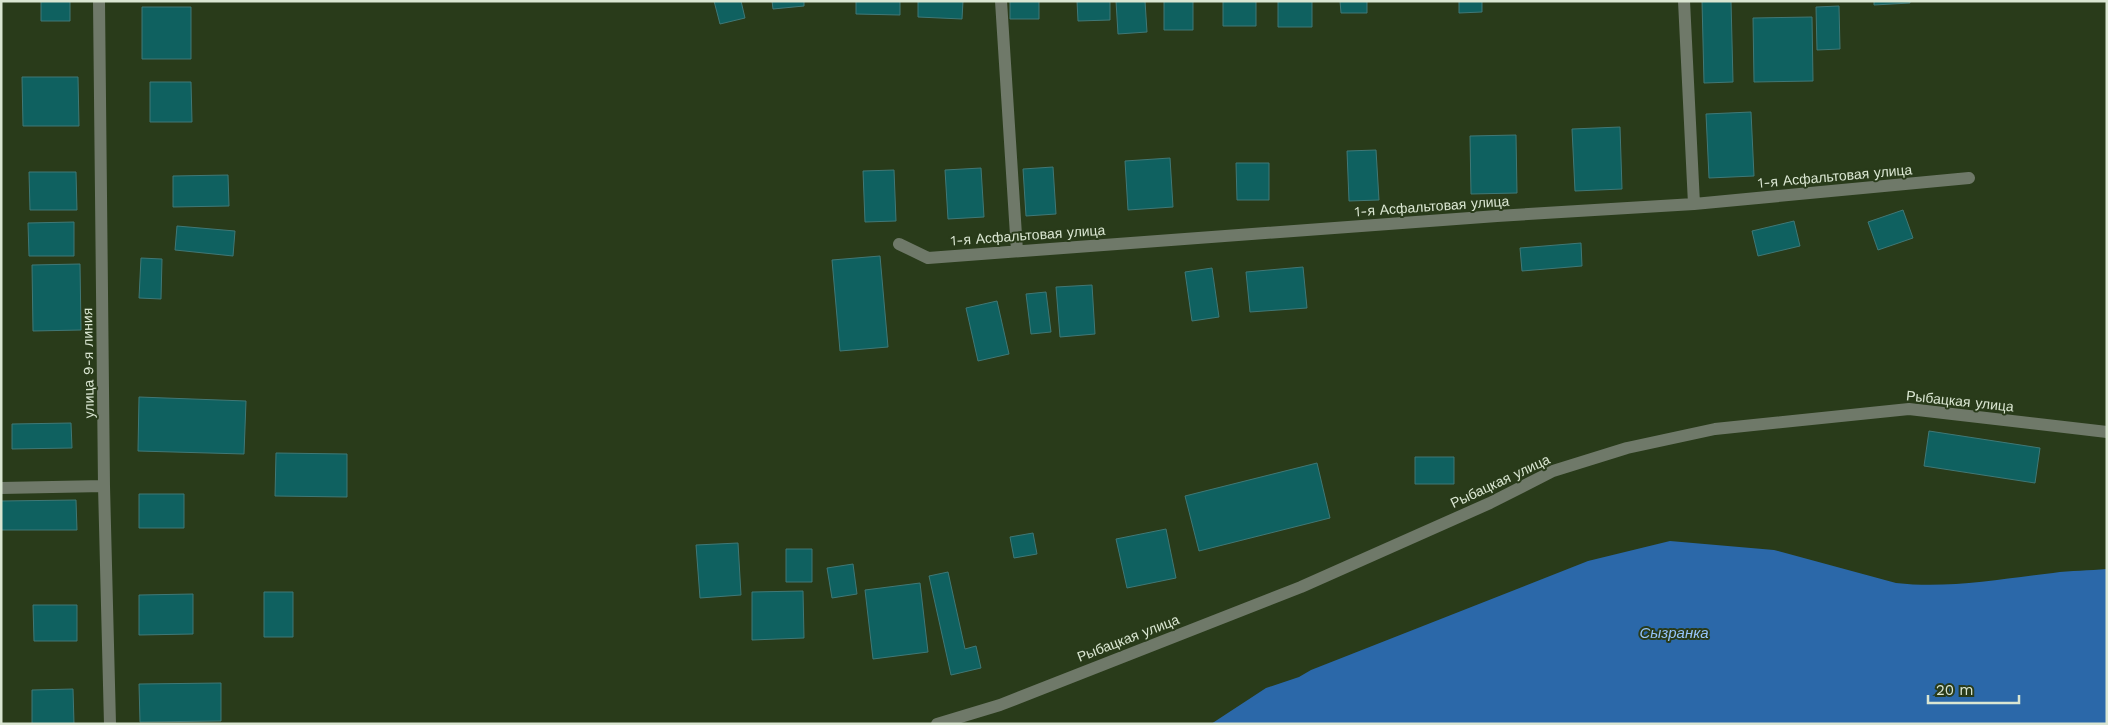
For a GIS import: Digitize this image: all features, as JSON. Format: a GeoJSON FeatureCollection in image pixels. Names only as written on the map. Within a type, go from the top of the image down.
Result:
{"type":"FeatureCollection","features":[{"type":"Feature","properties":{"kind":"street","name":"улица 9-я линия"},"geometry":{"type":"LineString","coordinates":[[99,1],[104,486],[110,724]]}},
{"type":"Feature","properties":{"kind":"street"},"geometry":{"type":"LineString","coordinates":[[1001,1],[1017,251]]}},
{"type":"Feature","properties":{"kind":"street"},"geometry":{"type":"LineString","coordinates":[[1684,1],[1694,204]]}},
{"type":"Feature","properties":{"kind":"street","name":"1-я Асфальтовая улица"},"geometry":{"type":"LineString","coordinates":[[899,244],[928,258],[1497,216],[1694,204],[1969,178]]}},
{"type":"Feature","properties":{"kind":"street","name":"Рыбацкая улица"},"geometry":{"type":"LineString","coordinates":[[938,724],[1000,705],[1301,587],[1490,503],[1553,471],[1627,448],[1715,429],[1909,409],[2107,432]]}},
{"type":"Feature","properties":{"kind":"street"},"geometry":{"type":"LineString","coordinates":[[1,488],[104,486]]}},
{"type":"Feature","properties":{"kind":"water","name":"Сызранка"},"geometry":{"type":"Polygon","coordinates":[[[1670,541],[1774,550],[1896,583],[1916,585],[1955,584],[2060,572],[2107,569],[2107,724],[1211,724],[1266,688],[1299,677],[1311,670],[1588,561],[1670,541]]]}},
{"type":"Feature","properties":{"kind":"building"},"geometry":{"type":"Polygon","coordinates":[[[41,1],[70,1],[70,21],[41,21],[41,1]]]}},
{"type":"Feature","properties":{"kind":"building"},"geometry":{"type":"Polygon","coordinates":[[[714,1],[741,1],[745,18],[720,24],[714,1]]]}},
{"type":"Feature","properties":{"kind":"building"},"geometry":{"type":"Polygon","coordinates":[[[772,1],[804,1],[804,6],[773,9],[772,1]]]}},
{"type":"Feature","properties":{"kind":"building"},"geometry":{"type":"Polygon","coordinates":[[[856,1],[900,1],[900,15],[856,14],[856,1]]]}},
{"type":"Feature","properties":{"kind":"building"},"geometry":{"type":"Polygon","coordinates":[[[918,1],[963,1],[962,19],[918,17],[918,1]]]}},
{"type":"Feature","properties":{"kind":"building"},"geometry":{"type":"Polygon","coordinates":[[[1010,1],[1039,1],[1039,19],[1010,19],[1010,1]]]}},
{"type":"Feature","properties":{"kind":"building"},"geometry":{"type":"Polygon","coordinates":[[[1077,1],[1110,1],[1110,20],[1078,21],[1077,1]]]}},
{"type":"Feature","properties":{"kind":"building"},"geometry":{"type":"Polygon","coordinates":[[[1116,1],[1145,1],[1147,32],[1118,34],[1116,1]]]}},
{"type":"Feature","properties":{"kind":"building"},"geometry":{"type":"Polygon","coordinates":[[[1164,1],[1193,1],[1193,30],[1164,30],[1164,1]]]}},
{"type":"Feature","properties":{"kind":"building"},"geometry":{"type":"Polygon","coordinates":[[[1223,1],[1256,1],[1256,26],[1223,26],[1223,1]]]}},
{"type":"Feature","properties":{"kind":"building"},"geometry":{"type":"Polygon","coordinates":[[[1278,1],[1312,1],[1312,27],[1278,27],[1278,1]]]}},
{"type":"Feature","properties":{"kind":"building"},"geometry":{"type":"Polygon","coordinates":[[[1340,1],[1367,1],[1367,13],[1341,13],[1340,1]]]}},
{"type":"Feature","properties":{"kind":"building"},"geometry":{"type":"Polygon","coordinates":[[[1459,1],[1482,1],[1482,12],[1459,13],[1459,1]]]}},
{"type":"Feature","properties":{"kind":"building"},"geometry":{"type":"Polygon","coordinates":[[[1702,1],[1731,1],[1733,82],[1704,83],[1702,1]]]}},
{"type":"Feature","properties":{"kind":"building"},"geometry":{"type":"Polygon","coordinates":[[[1874,1],[1910,1],[1910,3],[1874,5],[1874,1]]]}},
{"type":"Feature","properties":{"kind":"building"},"geometry":{"type":"Polygon","coordinates":[[[1839,6],[1840,49],[1817,50],[1816,7],[1839,6]]]}},
{"type":"Feature","properties":{"kind":"building"},"geometry":{"type":"Polygon","coordinates":[[[142,7],[191,7],[191,59],[142,59],[142,7]]]}},
{"type":"Feature","properties":{"kind":"building"},"geometry":{"type":"Polygon","coordinates":[[[1812,17],[1813,81],[1754,82],[1753,18],[1812,17]]]}},
{"type":"Feature","properties":{"kind":"building"},"geometry":{"type":"Polygon","coordinates":[[[22,77],[78,77],[79,126],[23,126],[22,77]]]}},
{"type":"Feature","properties":{"kind":"building"},"geometry":{"type":"Polygon","coordinates":[[[150,82],[191,82],[192,122],[150,122],[150,82]]]}},
{"type":"Feature","properties":{"kind":"building"},"geometry":{"type":"Polygon","coordinates":[[[1751,112],[1754,176],[1709,178],[1706,114],[1751,112]]]}},
{"type":"Feature","properties":{"kind":"building"},"geometry":{"type":"Polygon","coordinates":[[[1620,127],[1622,189],[1575,191],[1572,129],[1620,127]]]}},
{"type":"Feature","properties":{"kind":"building"},"geometry":{"type":"Polygon","coordinates":[[[1516,135],[1517,193],[1471,194],[1470,136],[1516,135]]]}},
{"type":"Feature","properties":{"kind":"building"},"geometry":{"type":"Polygon","coordinates":[[[1376,150],[1379,200],[1349,201],[1347,151],[1376,150]]]}},
{"type":"Feature","properties":{"kind":"building"},"geometry":{"type":"Polygon","coordinates":[[[1170,158],[1173,207],[1128,210],[1125,161],[1170,158]]]}},
{"type":"Feature","properties":{"kind":"building"},"geometry":{"type":"Polygon","coordinates":[[[1236,163],[1269,163],[1269,200],[1237,200],[1236,163]]]}},
{"type":"Feature","properties":{"kind":"building"},"geometry":{"type":"Polygon","coordinates":[[[1053,167],[1056,214],[1026,216],[1023,169],[1053,167]]]}},
{"type":"Feature","properties":{"kind":"building"},"geometry":{"type":"Polygon","coordinates":[[[981,168],[984,217],[948,219],[945,170],[981,168]]]}},
{"type":"Feature","properties":{"kind":"building"},"geometry":{"type":"Polygon","coordinates":[[[894,170],[896,221],[865,222],[863,171],[894,170]]]}},
{"type":"Feature","properties":{"kind":"building"},"geometry":{"type":"Polygon","coordinates":[[[29,172],[76,172],[77,210],[30,210],[29,172]]]}},
{"type":"Feature","properties":{"kind":"building"},"geometry":{"type":"Polygon","coordinates":[[[228,175],[229,206],[173,207],[173,176],[228,175]]]}},
{"type":"Feature","properties":{"kind":"building"},"geometry":{"type":"Polygon","coordinates":[[[1903,210],[1913,238],[1878,250],[1868,222],[1903,210]]]}},
{"type":"Feature","properties":{"kind":"building"},"geometry":{"type":"Polygon","coordinates":[[[1794,221],[1800,246],[1758,256],[1752,231],[1794,221]]]}},
{"type":"Feature","properties":{"kind":"building"},"geometry":{"type":"Polygon","coordinates":[[[74,222],[74,256],[29,256],[28,223],[74,222]]]}},
{"type":"Feature","properties":{"kind":"building"},"geometry":{"type":"Polygon","coordinates":[[[177,226],[235,231],[233,256],[175,250],[177,226]]]}},
{"type":"Feature","properties":{"kind":"building"},"geometry":{"type":"Polygon","coordinates":[[[1581,243],[1582,266],[1522,271],[1520,248],[1581,243]]]}},
{"type":"Feature","properties":{"kind":"building"},"geometry":{"type":"Polygon","coordinates":[[[880,256],[888,347],[840,351],[832,260],[880,256]]]}},
{"type":"Feature","properties":{"kind":"building"},"geometry":{"type":"Polygon","coordinates":[[[141,258],[162,259],[161,299],[139,298],[141,258]]]}},
{"type":"Feature","properties":{"kind":"building"},"geometry":{"type":"Polygon","coordinates":[[[80,264],[81,330],[33,331],[32,265],[80,264]]]}},
{"type":"Feature","properties":{"kind":"building"},"geometry":{"type":"Polygon","coordinates":[[[1303,267],[1307,308],[1250,312],[1246,272],[1303,267]]]}},
{"type":"Feature","properties":{"kind":"building"},"geometry":{"type":"Polygon","coordinates":[[[1212,268],[1219,317],[1192,321],[1185,272],[1212,268]]]}},
{"type":"Feature","properties":{"kind":"building"},"geometry":{"type":"Polygon","coordinates":[[[1092,285],[1095,334],[1060,337],[1056,287],[1092,285]]]}},
{"type":"Feature","properties":{"kind":"building"},"geometry":{"type":"Polygon","coordinates":[[[1046,292],[1051,332],[1031,334],[1026,294],[1046,292]]]}},
{"type":"Feature","properties":{"kind":"building"},"geometry":{"type":"Polygon","coordinates":[[[997,301],[1009,354],[978,361],[966,308],[997,301]]]}},
{"type":"Feature","properties":{"kind":"building"},"geometry":{"type":"Polygon","coordinates":[[[139,397],[246,401],[244,454],[138,451],[139,397]]]}},
{"type":"Feature","properties":{"kind":"building"},"geometry":{"type":"Polygon","coordinates":[[[71,423],[72,448],[12,449],[12,424],[71,423]]]}},
{"type":"Feature","properties":{"kind":"building"},"geometry":{"type":"Polygon","coordinates":[[[1929,431],[2040,448],[2035,483],[1924,466],[1929,431]]]}},
{"type":"Feature","properties":{"kind":"building"},"geometry":{"type":"Polygon","coordinates":[[[276,453],[347,454],[347,497],[275,496],[276,453]]]}},
{"type":"Feature","properties":{"kind":"building"},"geometry":{"type":"Polygon","coordinates":[[[1415,457],[1454,457],[1454,484],[1415,484],[1415,457]]]}},
{"type":"Feature","properties":{"kind":"building"},"geometry":{"type":"Polygon","coordinates":[[[1317,463],[1330,518],[1199,551],[1185,496],[1317,463]]]}},
{"type":"Feature","properties":{"kind":"building"},"geometry":{"type":"Polygon","coordinates":[[[139,494],[184,494],[184,528],[139,528],[139,494]]]}},
{"type":"Feature","properties":{"kind":"building"},"geometry":{"type":"Polygon","coordinates":[[[76,500],[77,530],[1,530],[1,501],[76,500]]]}},
{"type":"Feature","properties":{"kind":"building"},"geometry":{"type":"Polygon","coordinates":[[[1166,529],[1176,578],[1127,588],[1116,539],[1166,529]]]}},
{"type":"Feature","properties":{"kind":"building"},"geometry":{"type":"Polygon","coordinates":[[[1033,533],[1037,554],[1014,558],[1010,537],[1033,533]]]}},
{"type":"Feature","properties":{"kind":"building"},"geometry":{"type":"Polygon","coordinates":[[[738,543],[741,595],[700,598],[696,545],[738,543]]]}},
{"type":"Feature","properties":{"kind":"building"},"geometry":{"type":"Polygon","coordinates":[[[786,549],[812,549],[812,582],[786,582],[786,549]]]}},
{"type":"Feature","properties":{"kind":"building"},"geometry":{"type":"Polygon","coordinates":[[[853,564],[857,594],[832,598],[827,568],[853,564]]]}},
{"type":"Feature","properties":{"kind":"building"},"geometry":{"type":"Polygon","coordinates":[[[948,572],[965,649],[976,646],[981,668],[951,675],[929,576],[948,572]]]}},
{"type":"Feature","properties":{"kind":"building"},"geometry":{"type":"Polygon","coordinates":[[[920,583],[928,652],[873,659],[865,590],[920,583]]]}},
{"type":"Feature","properties":{"kind":"building"},"geometry":{"type":"Polygon","coordinates":[[[803,591],[804,638],[752,640],[752,592],[803,591]]]}},
{"type":"Feature","properties":{"kind":"building"},"geometry":{"type":"Polygon","coordinates":[[[264,592],[293,592],[293,637],[264,637],[264,592]]]}},
{"type":"Feature","properties":{"kind":"building"},"geometry":{"type":"Polygon","coordinates":[[[193,594],[193,634],[139,635],[139,595],[193,594]]]}},
{"type":"Feature","properties":{"kind":"building"},"geometry":{"type":"Polygon","coordinates":[[[33,605],[77,605],[77,641],[34,641],[33,605]]]}},
{"type":"Feature","properties":{"kind":"building"},"geometry":{"type":"Polygon","coordinates":[[[221,683],[221,721],[140,722],[139,684],[221,683]]]}},
{"type":"Feature","properties":{"kind":"building"},"geometry":{"type":"Polygon","coordinates":[[[73,689],[74,724],[32,724],[32,690],[73,689]]]}}]}
